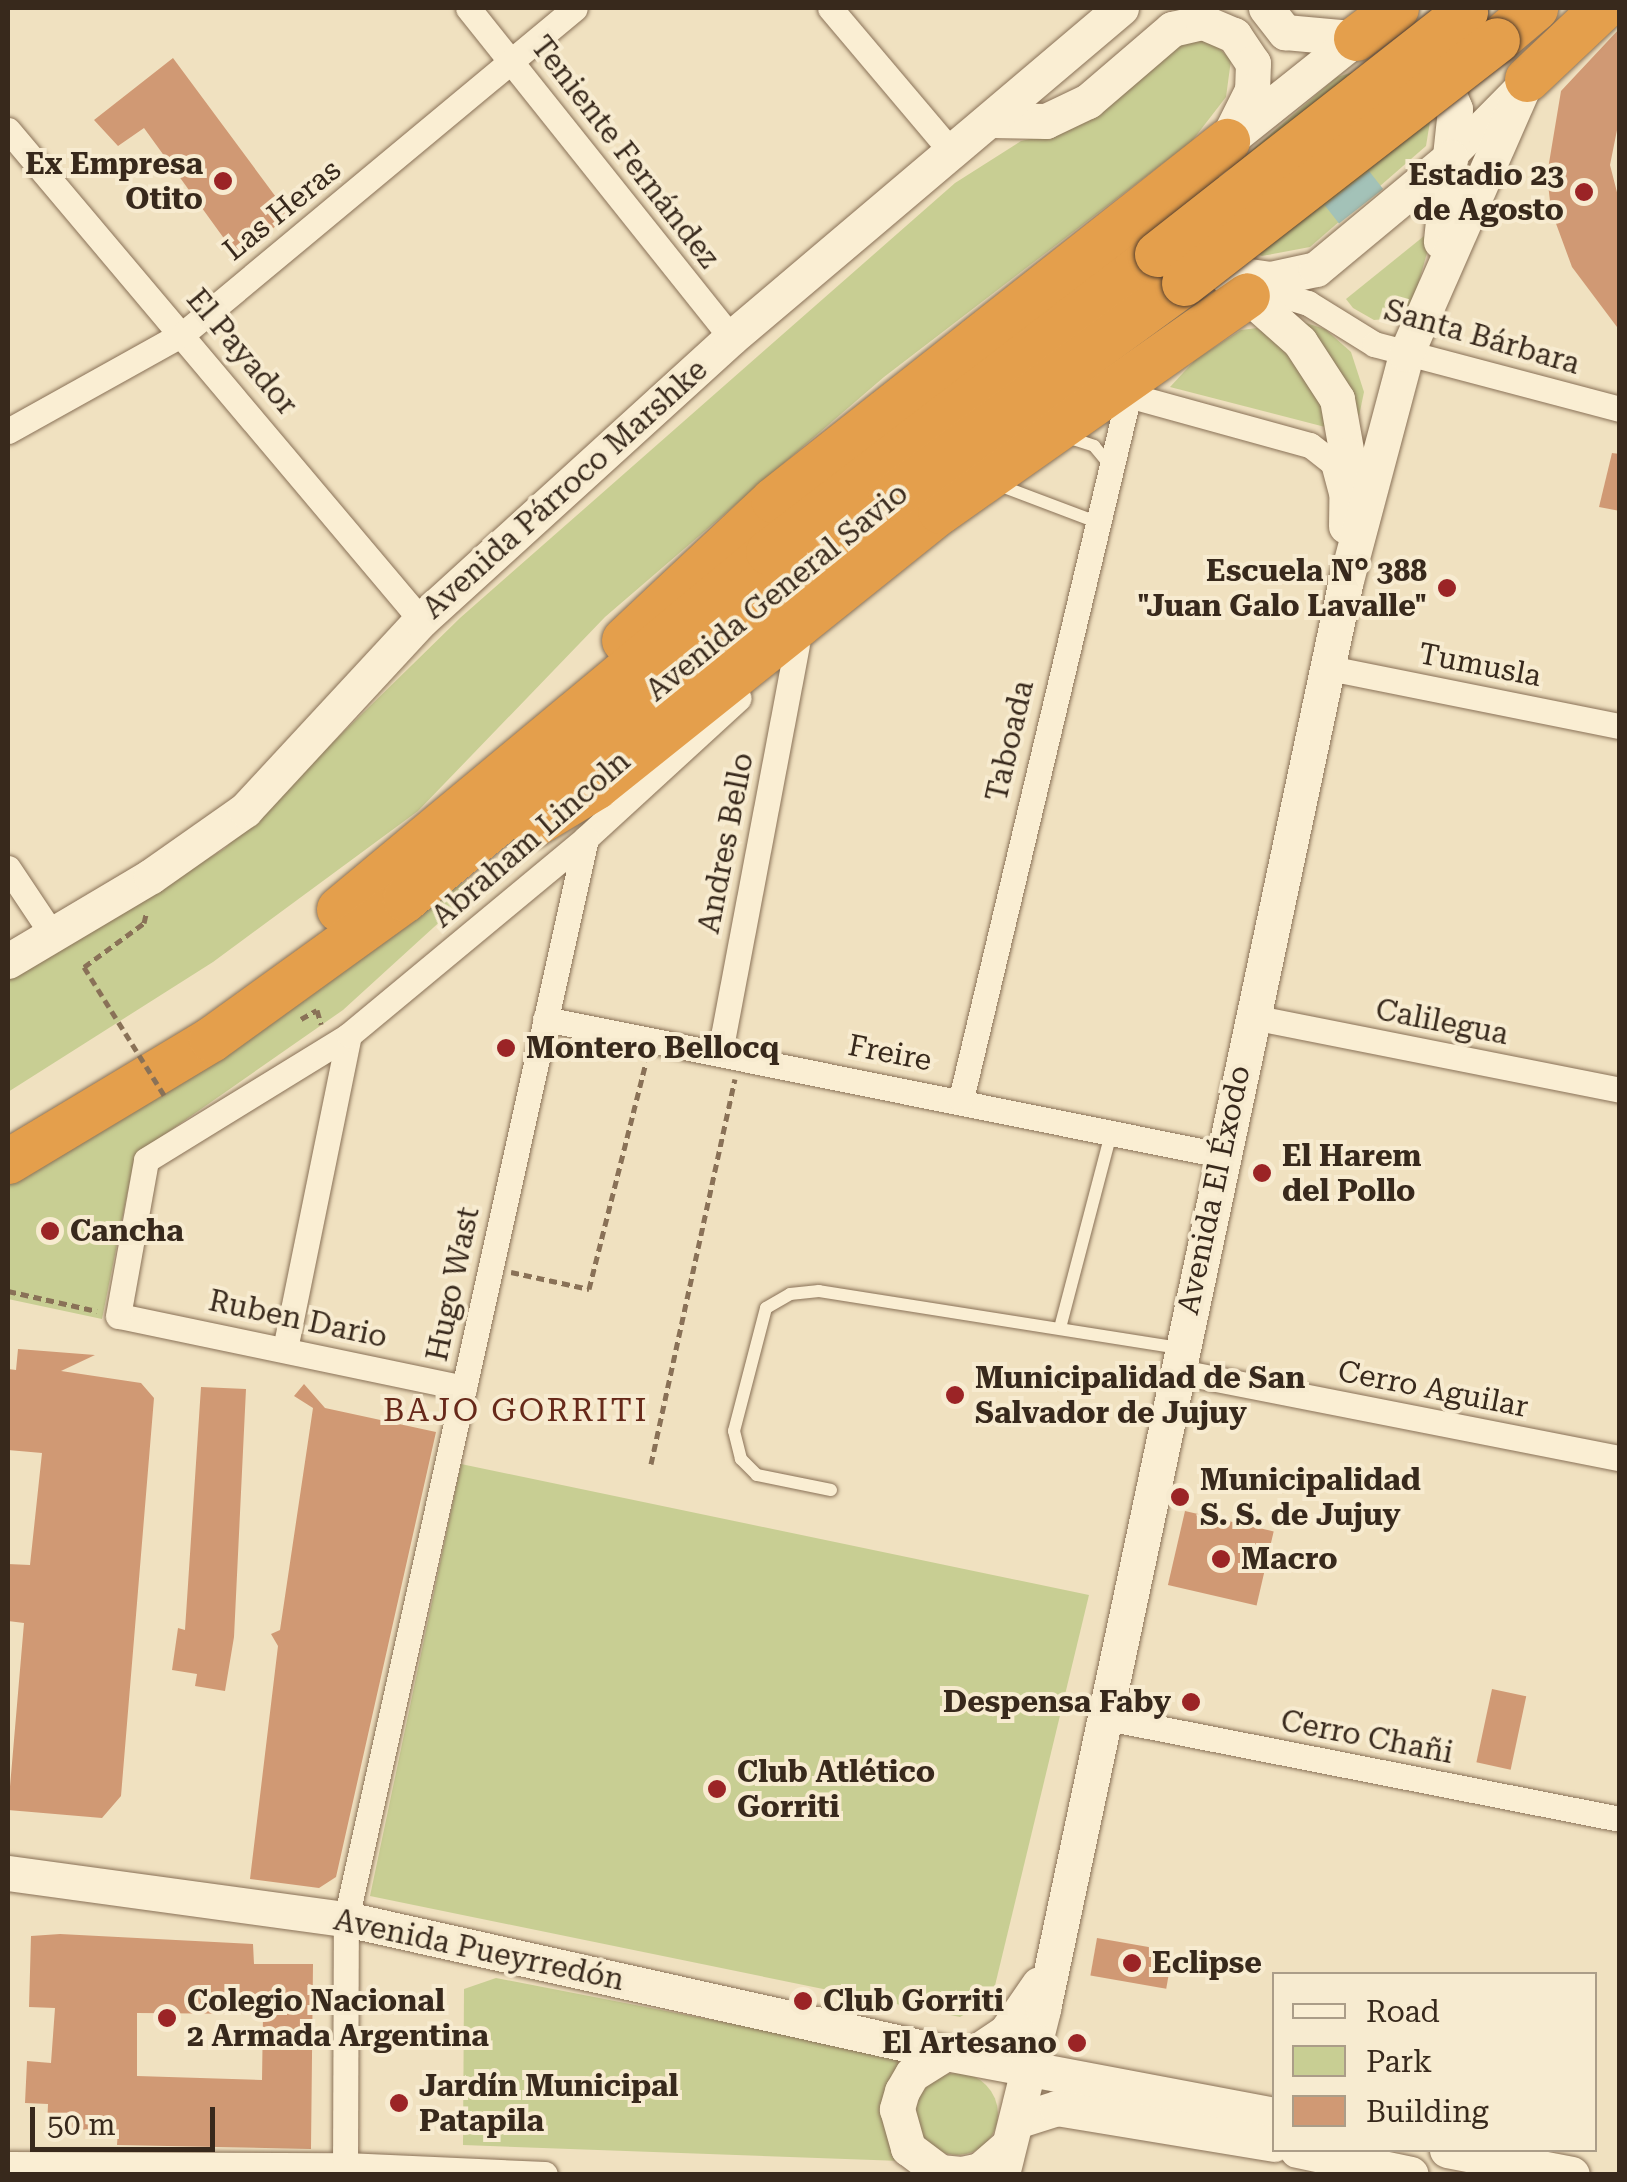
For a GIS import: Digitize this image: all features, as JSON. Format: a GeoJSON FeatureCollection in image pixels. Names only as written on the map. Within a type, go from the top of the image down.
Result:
{"type":"FeatureCollection","features":[{"type":"Feature","properties":{"kind":"highway"},"geometry":{"type":"LineString","coordinates":[[1356,38],[1396,8]]}},
{"type":"Feature","properties":{"kind":"highway","name":"Avenida General Savio"},"geometry":{"type":"LineString","coordinates":[[1003,439],[1470,8]]}},
{"type":"Feature","properties":{"kind":"highway","name":"Avenida General Savio"},"geometry":{"type":"LineString","coordinates":[[8,1126],[211,1004],[386,874],[464,806],[1003,439],[1200,271],[1535,8]]}},
{"type":"Feature","properties":{"kind":"highway"},"geometry":{"type":"LineString","coordinates":[[1527,79],[1602,8]]}},
{"type":"Feature","properties":{"kind":"highway"},"geometry":{"type":"LineString","coordinates":[[464,806],[714,551],[1226,141]]}},
{"type":"Feature","properties":{"kind":"highway"},"geometry":{"type":"LineString","coordinates":[[8,1160],[211,1039],[405,899],[596,787],[1003,439],[1120,394],[1252,284]]}},
{"type":"Feature","properties":{"kind":"main road","name":"Avenida Párroco Marshke"},"geometry":{"type":"LineString","coordinates":[[8,960],[245,810],[421,620],[730,338],[1122,8]]}},
{"type":"Feature","properties":{"kind":"main road","name":"Avenida El Éxodo"},"geometry":{"type":"LineString","coordinates":[[1266,8],[1285,32],[1414,45],[1438,64],[1455,109],[1452,158],[1431,288]]}},
{"type":"Feature","properties":{"kind":"main road"},"geometry":{"type":"LineString","coordinates":[[991,120],[1046,121],[1088,101],[1172,28],[1203,22],[1234,34],[1253,63],[1252,90],[1226,141]]}},
{"type":"Feature","properties":{"kind":"main road"},"geometry":{"type":"LineString","coordinates":[[1226,141],[1356,38]]}},
{"type":"Feature","properties":{"kind":"main road","name":"Avenida El Éxodo"},"geometry":{"type":"LineString","coordinates":[[1011,2137],[1346,580],[1406,354],[1431,288],[1527,79]]}},
{"type":"Feature","properties":{"kind":"main road","name":"Avenida El Éxodo"},"geometry":{"type":"LineString","coordinates":[[1226,141],[1204,177],[1189,221],[1200,252],[1252,284],[1300,342],[1337,400],[1347,456],[1346,580]]}},
{"type":"Feature","properties":{"kind":"main road"},"geometry":{"type":"LineString","coordinates":[[1252,284],[1316,269],[1452,158]]}},
{"type":"Feature","properties":{"kind":"main road","name":"Avenida Pueyrredón"},"geometry":{"type":"LineString","coordinates":[[8,1873],[346,1919],[966,2056],[1272,2115]]}},
{"type":"Feature","properties":{"kind":"main road","name":"Avenida El Éxodo"},"geometry":{"type":"LineString","coordinates":[[966,2056],[1006,2032],[1045,1975]]}},
{"type":"Feature","properties":{"kind":"main road"},"geometry":{"type":"LineString","coordinates":[[1011,2137],[966,2056],[912,2074],[902,2090],[900,2130],[922,2163],[960,2174],[980,2170],[1011,2137],[1057,2108],[1272,2144]]}},
{"type":"Feature","properties":{"kind":"main road"},"geometry":{"type":"LineString","coordinates":[[1307,2152],[1411,2174]]}},
{"type":"Feature","properties":{"kind":"main road"},"geometry":{"type":"LineString","coordinates":[[1457,2152],[1572,2174]]}},
{"type":"Feature","properties":{"kind":"street","name":"Teniente Fernández"},"geometry":{"type":"LineString","coordinates":[[468,8],[730,338]]}},
{"type":"Feature","properties":{"kind":"street","name":"Las Heras"},"geometry":{"type":"LineString","coordinates":[[8,432],[184,332],[576,8]]}},
{"type":"Feature","properties":{"kind":"street"},"geometry":{"type":"LineString","coordinates":[[830,8],[951,151]]}},
{"type":"Feature","properties":{"kind":"street"},"geometry":{"type":"LineString","coordinates":[[1452,158],[1527,79]]}},
{"type":"Feature","properties":{"kind":"street","name":"El Payador"},"geometry":{"type":"LineString","coordinates":[[8,130],[184,332],[421,620]]}},
{"type":"Feature","properties":{"kind":"street","name":"Santa Bárbara"},"geometry":{"type":"LineString","coordinates":[[1252,284],[1308,302],[1374,344],[1620,409]]}},
{"type":"Feature","properties":{"kind":"street"},"geometry":{"type":"LineString","coordinates":[[1120,394],[1310,444],[1333,463],[1346,525]]}},
{"type":"Feature","properties":{"kind":"street","name":"Taboada"},"geometry":{"type":"LineString","coordinates":[[961,1099],[1110,464],[1120,394]]}},
{"type":"Feature","properties":{"kind":"street","name":"Abraham Lincoln"},"geometry":{"type":"LineString","coordinates":[[118,1316],[146,1160],[349,1036],[586,838],[796,644],[1003,439]]}},
{"type":"Feature","properties":{"kind":"street","name":"Andres Bello"},"geometry":{"type":"LineString","coordinates":[[730,1055],[796,644]]}},
{"type":"Feature","properties":{"kind":"street","name":"Tumusla"},"geometry":{"type":"LineString","coordinates":[[1328,668],[1620,726]]}},
{"type":"Feature","properties":{"kind":"street","name":"Hugo Wast"},"geometry":{"type":"LineString","coordinates":[[345,2170],[346,1919],[586,838]]}},
{"type":"Feature","properties":{"kind":"street"},"geometry":{"type":"LineString","coordinates":[[8,868],[52,934]]}},
{"type":"Feature","properties":{"kind":"street","name":"Calilegua"},"geometry":{"type":"LineString","coordinates":[[1252,1016],[1620,1090]]}},
{"type":"Feature","properties":{"kind":"street","name":"Freire"},"geometry":{"type":"LineString","coordinates":[[545,1019],[961,1099],[1222,1155]]}},
{"type":"Feature","properties":{"kind":"street"},"geometry":{"type":"LineString","coordinates":[[284,1349],[349,1036]]}},
{"type":"Feature","properties":{"kind":"street","name":"Ruben Dario"},"geometry":{"type":"LineString","coordinates":[[118,1316],[464,1388]]}},
{"type":"Feature","properties":{"kind":"street","name":"Cerro Aguilar"},"geometry":{"type":"LineString","coordinates":[[1178,1359],[1620,1458]]}},
{"type":"Feature","properties":{"kind":"street","name":"Cerro Chañi"},"geometry":{"type":"LineString","coordinates":[[1102,1718],[1620,1820]]}},
{"type":"Feature","properties":{"kind":"street"},"geometry":{"type":"LineString","coordinates":[[8,2164],[544,2174]]}},
{"type":"Feature","properties":{"kind":"lane"},"geometry":{"type":"LineString","coordinates":[[1003,439],[1094,446],[1110,464]]}},
{"type":"Feature","properties":{"kind":"lane"},"geometry":{"type":"LineString","coordinates":[[1003,439],[1094,522]]}},
{"type":"Feature","properties":{"kind":"lane"},"geometry":{"type":"LineString","coordinates":[[1060,1328],[1112,1132]]}},
{"type":"Feature","properties":{"kind":"lane"},"geometry":{"type":"LineString","coordinates":[[831,1490],[757,1475],[741,1459],[734,1431],[766,1308],[790,1294],[819,1290],[1060,1328],[1178,1359]]}},
{"type":"Feature","properties":{"kind":"path"},"geometry":{"type":"LineString","coordinates":[[144,923],[84,966],[166,1098]]}},
{"type":"Feature","properties":{"kind":"path"},"geometry":{"type":"LineString","coordinates":[[488,1267],[589,1289],[651,1039]]}},
{"type":"Feature","properties":{"kind":"path"},"geometry":{"type":"LineString","coordinates":[[651,1464],[730,1055]]}},
{"type":"Feature","properties":{"kind":"path"},"geometry":{"type":"LineString","coordinates":[[8,1291],[118,1316]]}},
{"type":"Feature","properties":{"kind":"green space"},"geometry":{"type":"Polygon","coordinates":[[[1207,36],[1231,60],[1226,97],[1192,141],[884,377],[605,617],[418,811],[213,962],[8,1092],[8,978],[224,849],[460,618],[955,183],[1021,141],[1066,131],[1182,39],[1207,36]]]}},
{"type":"Feature","properties":{"kind":"green space"},"geometry":{"type":"Polygon","coordinates":[[[1381,64],[1433,103],[1426,146],[1310,247],[1262,256],[1239,246],[1237,163],[1337,77],[1381,64]]]}},
{"type":"Feature","properties":{"kind":"green space"},"geometry":{"type":"Polygon","coordinates":[[[1434,228],[1409,317],[1374,320],[1353,308],[1346,299],[1434,228]]]}},
{"type":"Feature","properties":{"kind":"green space"},"geometry":{"type":"Polygon","coordinates":[[[1293,319],[1325,329],[1351,352],[1364,392],[1359,416],[1293,319]]]}},
{"type":"Feature","properties":{"kind":"green space"},"geometry":{"type":"Polygon","coordinates":[[[1257,328],[1280,344],[1330,417],[1329,428],[1170,387],[1195,360],[1241,330],[1257,328]]]}},
{"type":"Feature","properties":{"kind":"green space"},"geometry":{"type":"Polygon","coordinates":[[[514,854],[343,1010],[135,1155],[102,1319],[8,1299],[8,1174],[373,935],[514,854]]]}},
{"type":"Feature","properties":{"kind":"green space","name":"Club Atlético Gorriti"},"geometry":{"type":"Polygon","coordinates":[[[461,1464],[1089,1595],[992,1998],[960,2017],[370,1896],[461,1464]]]}},
{"type":"Feature","properties":{"kind":"green space"},"geometry":{"type":"Polygon","coordinates":[[[496,1978],[909,2058],[901,2161],[463,2145],[464,1989],[496,1978]]]}},
{"type":"Feature","properties":{"kind":"green space"},"geometry":{"type":"Polygon","coordinates":[[[957,2073],[973,2076],[986,2085],[995,2098],[995,2130],[986,2143],[973,2152],[957,2155],[941,2152],[928,2143],[919,2130],[916,2114],[919,2098],[928,2085],[941,2076],[957,2073]]]}},
{"type":"Feature","properties":{"kind":"water"},"geometry":{"type":"Polygon","coordinates":[[[1369,171],[1383,189],[1339,224],[1325,205],[1369,171]]]}},
{"type":"Feature","properties":{"kind":"building","name":"Estadio 23 de Agosto"},"geometry":{"type":"Polygon","coordinates":[[[1620,28],[1620,115],[1610,165],[1620,204],[1620,331],[1572,267],[1551,210],[1547,175],[1561,91],[1620,28]]]}},
{"type":"Feature","properties":{"kind":"building","name":"Ex Empresa Otito"},"geometry":{"type":"Polygon","coordinates":[[[173,58],[290,216],[236,255],[144,128],[118,146],[94,120],[173,58]]]}},
{"type":"Feature","properties":{"kind":"building"},"geometry":{"type":"Polygon","coordinates":[[[1612,453],[1620,454],[1620,511],[1599,507],[1612,453]]]}},
{"type":"Feature","properties":{"kind":"building"},"geometry":{"type":"Polygon","coordinates":[[[18,1349],[95,1355],[61,1371],[141,1383],[154,1398],[121,1796],[102,1818],[8,1810],[24,1623],[8,1621],[8,1564],[30,1565],[42,1453],[8,1450],[8,1369],[16,1370],[18,1349]]]}},
{"type":"Feature","properties":{"kind":"building"},"geometry":{"type":"Polygon","coordinates":[[[304,1384],[325,1408],[436,1432],[336,1877],[319,1888],[250,1879],[278,1646],[271,1634],[280,1630],[313,1408],[294,1396],[304,1384]]]}},
{"type":"Feature","properties":{"kind":"building"},"geometry":{"type":"Polygon","coordinates":[[[201,1387],[246,1389],[234,1637],[225,1691],[195,1686],[197,1674],[172,1670],[178,1628],[185,1630],[201,1387]]]}},
{"type":"Feature","properties":{"kind":"building","name":"Macro"},"geometry":{"type":"Polygon","coordinates":[[[1185,1511],[1274,1531],[1257,1606],[1168,1585],[1185,1511]]]}},
{"type":"Feature","properties":{"kind":"building"},"geometry":{"type":"Polygon","coordinates":[[[1492,1689],[1526,1696],[1511,1770],[1476,1762],[1492,1689]]]}},
{"type":"Feature","properties":{"kind":"building","name":"Colegio Nacional 2 Armada Argentina"},"geometry":{"type":"Polygon","coordinates":[[[60,1934],[253,1944],[254,1964],[313,1964],[311,2149],[117,2145],[118,2130],[47,2129],[48,2104],[25,2103],[27,2061],[51,2063],[55,2008],[29,2007],[31,1936],[60,1934]],[[137,2013],[137,2076],[262,2080],[263,2014],[137,2013]]]}},
{"type":"Feature","properties":{"kind":"building","name":"Eclipse"},"geometry":{"type":"Polygon","coordinates":[[[1097,1938],[1173,1951],[1166,1989],[1090,1975],[1097,1938]]]}},
{"type":"Feature","properties":{"kind":"place","name":"Ex Empresa Otito"},"geometry":{"type":"Point","coordinates":[223,181]}},
{"type":"Feature","properties":{"kind":"place","name":"Estadio 23 de Agosto"},"geometry":{"type":"Point","coordinates":[1584,192]}},
{"type":"Feature","properties":{"kind":"place","name":"Escuela N° 388 \"Juan Galo Lavalle\""},"geometry":{"type":"Point","coordinates":[1447,588]}},
{"type":"Feature","properties":{"kind":"place","name":"Montero Bellocq"},"geometry":{"type":"Point","coordinates":[506,1048]}},
{"type":"Feature","properties":{"kind":"place","name":"El Harem del Pollo"},"geometry":{"type":"Point","coordinates":[1262,1173]}},
{"type":"Feature","properties":{"kind":"place","name":"Cancha"},"geometry":{"type":"Point","coordinates":[50,1231]}},
{"type":"Feature","properties":{"kind":"place","name":"Municipalidad de San Salvador de Jujuy"},"geometry":{"type":"Point","coordinates":[955,1395]}},
{"type":"Feature","properties":{"kind":"place","name":"Municipalidad S. S. de Jujuy"},"geometry":{"type":"Point","coordinates":[1180,1497]}},
{"type":"Feature","properties":{"kind":"place","name":"Macro"},"geometry":{"type":"Point","coordinates":[1221,1559]}},
{"type":"Feature","properties":{"kind":"place","name":"Despensa Faby"},"geometry":{"type":"Point","coordinates":[1191,1702]}},
{"type":"Feature","properties":{"kind":"place","name":"Club Atlético Gorriti"},"geometry":{"type":"Point","coordinates":[717,1789]}},
{"type":"Feature","properties":{"kind":"place","name":"Eclipse"},"geometry":{"type":"Point","coordinates":[1132,1963]}},
{"type":"Feature","properties":{"kind":"place","name":"Club Gorriti"},"geometry":{"type":"Point","coordinates":[803,2001]}},
{"type":"Feature","properties":{"kind":"place","name":"Colegio Nacional 2 Armada Argentina"},"geometry":{"type":"Point","coordinates":[167,2018]}},
{"type":"Feature","properties":{"kind":"place","name":"El Artesano"},"geometry":{"type":"Point","coordinates":[1077,2043]}},
{"type":"Feature","properties":{"kind":"place","name":"Jardín Municipal Patapila"},"geometry":{"type":"Point","coordinates":[399,2103]}},
{"type":"Feature","properties":{"kind":"district","name":"BAJO GORRITI"},"geometry":{"type":"Point","coordinates":[516,1410]}}]}
